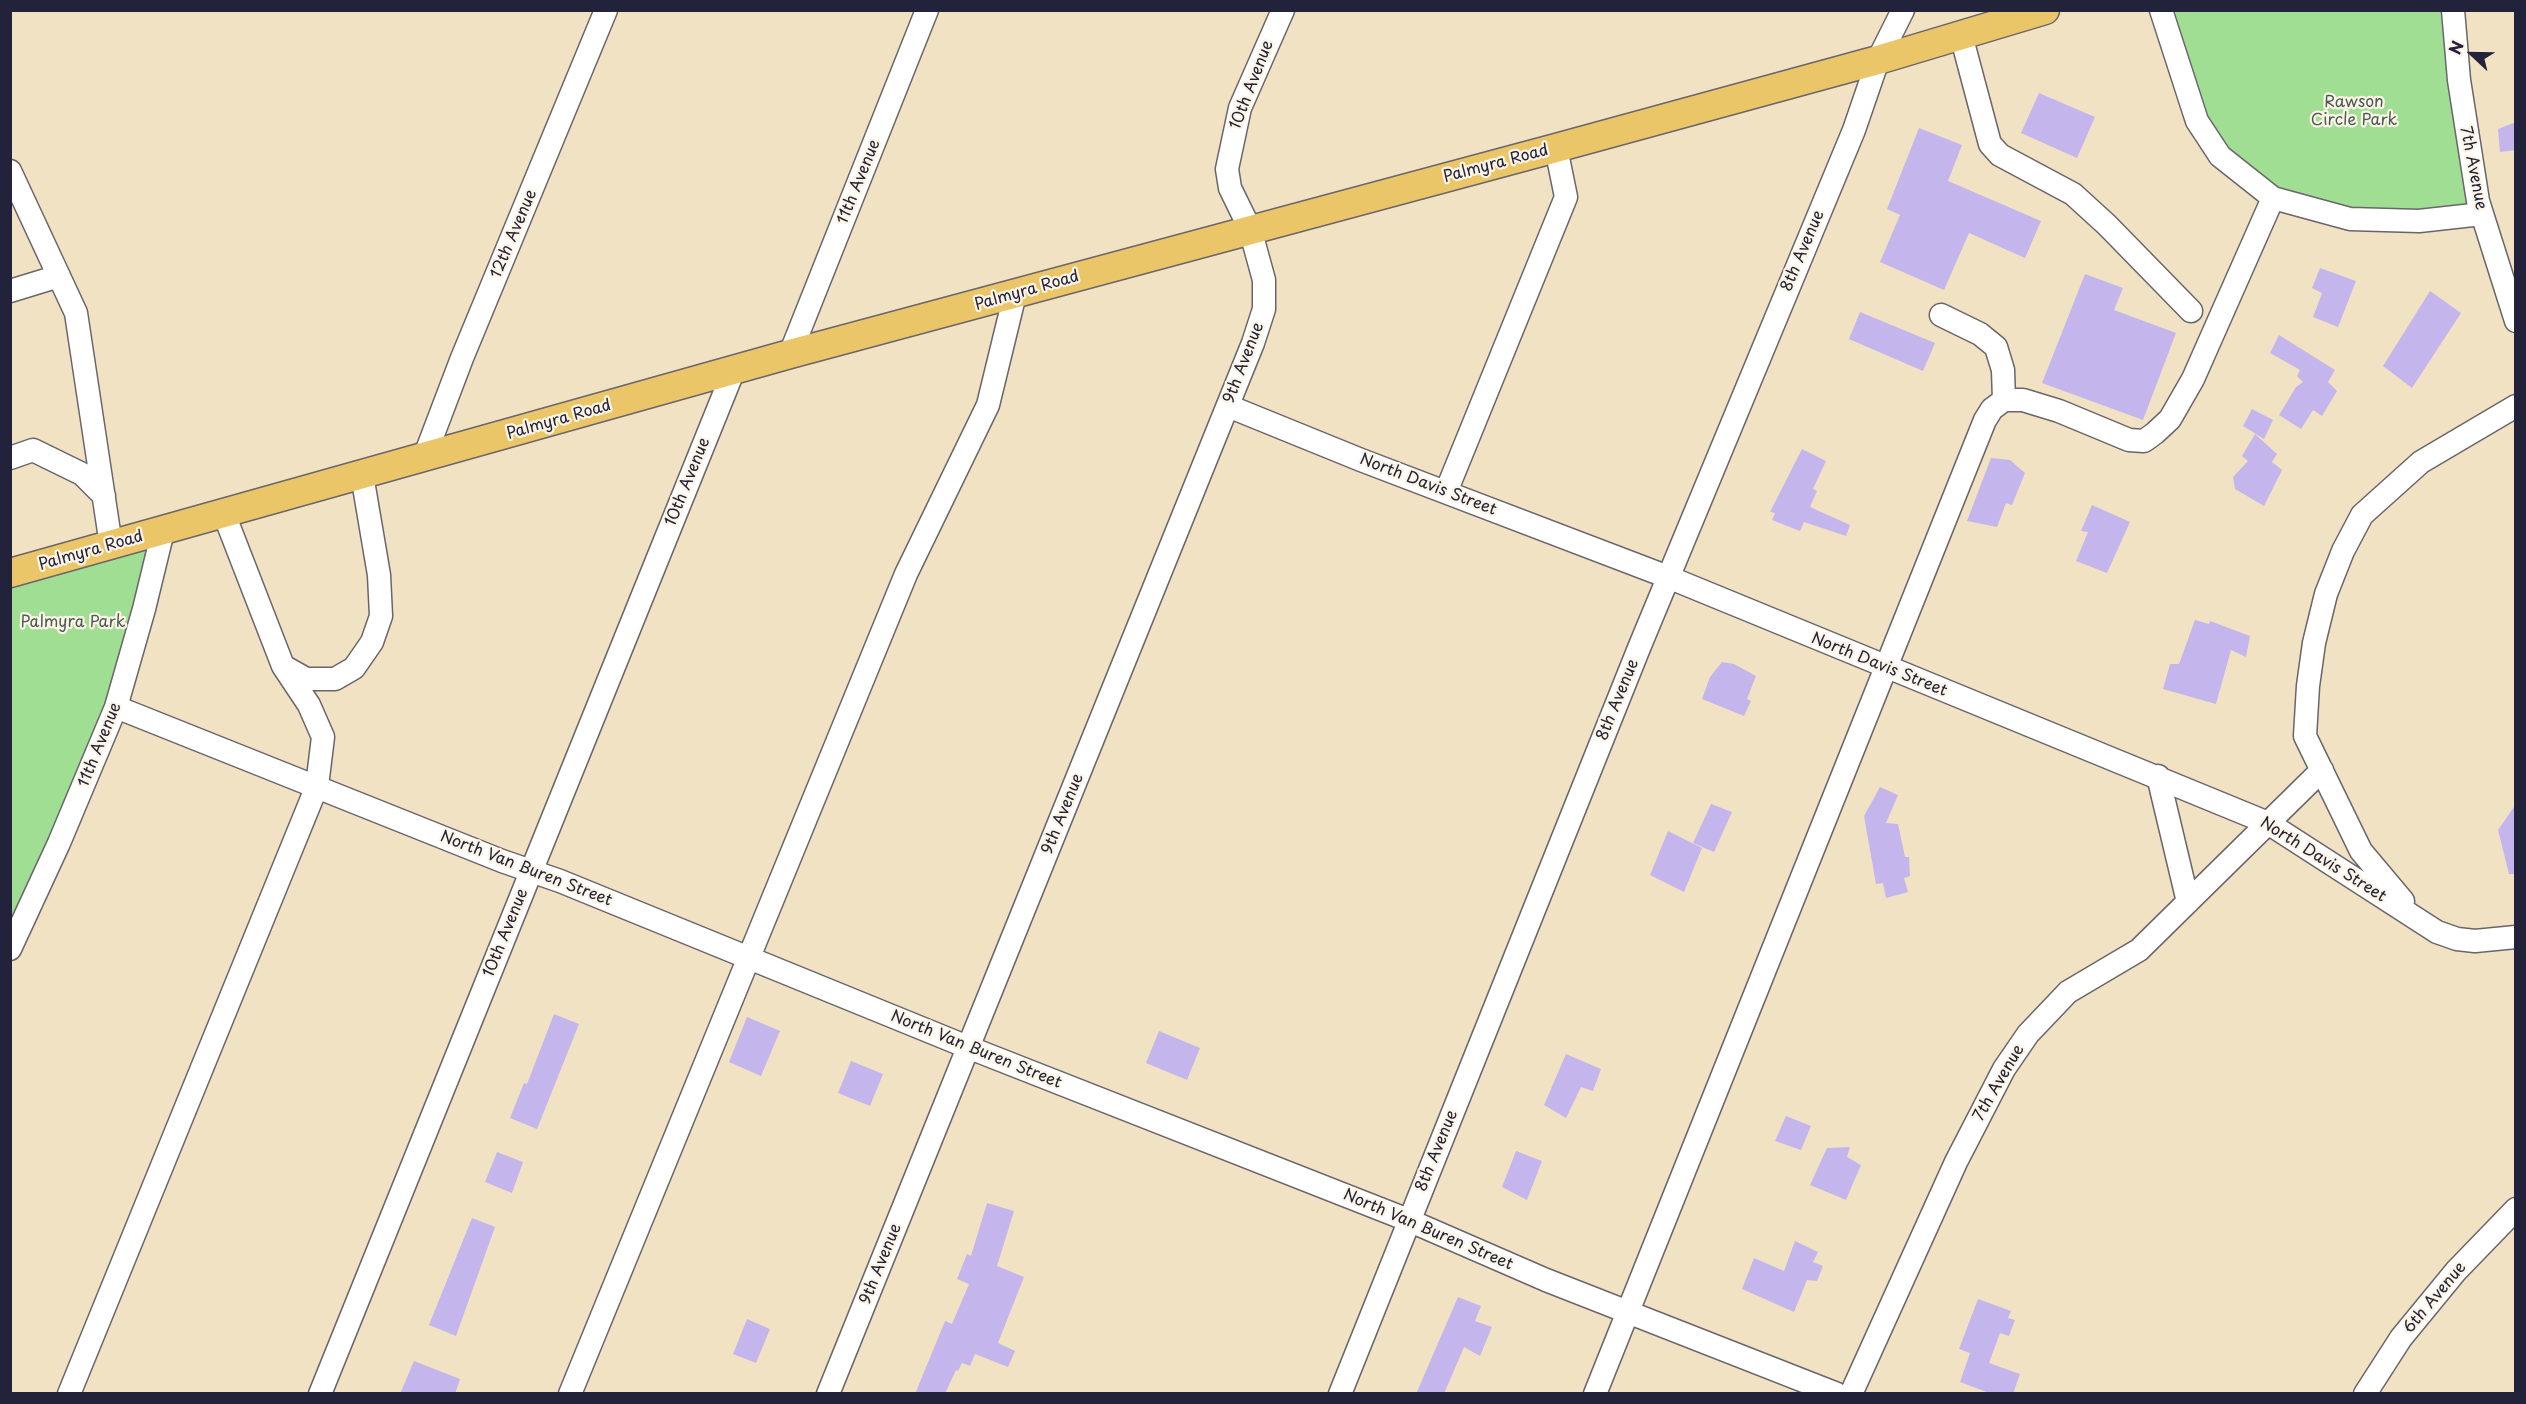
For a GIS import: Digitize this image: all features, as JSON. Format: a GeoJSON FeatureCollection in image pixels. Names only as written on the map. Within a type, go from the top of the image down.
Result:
{"type":"FeatureCollection","features":[{"type":"Feature","properties":{"kind":"main road","name":"Palmyra Road"},"geometry":{"type":"LineString","coordinates":[[10,573],[733,372],[790,354],[1878,60],[2044,10]]}},
{"type":"Feature","properties":{"kind":"street","name":"12th Avenue"},"geometry":{"type":"LineString","coordinates":[[424,458],[462,358],[606,10]]}},
{"type":"Feature","properties":{"kind":"street","name":"11th Avenue"},"geometry":{"type":"LineString","coordinates":[[790,354],[927,10]]}},
{"type":"Feature","properties":{"kind":"street","name":"10th Avenue"},"geometry":{"type":"LineString","coordinates":[[1250,229],[1230,188],[1227,169],[1240,108],[1283,10]]}},
{"type":"Feature","properties":{"kind":"street","name":"8th Avenue"},"geometry":{"type":"LineString","coordinates":[[1340,1394],[1668,577],[1854,130],[1878,60],[1903,10]]}},
{"type":"Feature","properties":{"kind":"street"},"geometry":{"type":"LineString","coordinates":[[2161,10],[2197,121],[2220,156],[2272,198],[2350,219],[2419,221],[2482,214]]}},
{"type":"Feature","properties":{"kind":"street","name":"7th Avenue"},"geometry":{"type":"LineString","coordinates":[[2453,10],[2466,134],[2482,214],[2516,321]]}},
{"type":"Feature","properties":{"kind":"street"},"geometry":{"type":"LineString","coordinates":[[1961,35],[1990,144],[2000,155],[2073,194],[2107,225],[2191,311]]}},
{"type":"Feature","properties":{"kind":"street"},"geometry":{"type":"LineString","coordinates":[[1446,492],[1566,196],[1556,148]]}},
{"type":"Feature","properties":{"kind":"street"},"geometry":{"type":"LineString","coordinates":[[10,171],[76,313],[111,545]]}},
{"type":"Feature","properties":{"kind":"street"},"geometry":{"type":"LineString","coordinates":[[1595,1394],[1888,668],[1985,420],[1992,409],[2004,400],[2023,400],[2059,411],[2129,440],[2144,441],[2155,433],[2170,419],[2193,379],[2272,198]]}},
{"type":"Feature","properties":{"kind":"street","name":"9th Avenue"},"geometry":{"type":"LineString","coordinates":[[828,1394],[1228,405],[1264,309],[1264,280],[1250,229]]}},
{"type":"Feature","properties":{"kind":"street"},"geometry":{"type":"LineString","coordinates":[[10,291],[59,276]]}},
{"type":"Feature","properties":{"kind":"street"},"geometry":{"type":"LineString","coordinates":[[570,1394],[906,574],[988,405],[1015,294]]}},
{"type":"Feature","properties":{"kind":"street"},"geometry":{"type":"LineString","coordinates":[[1941,315],[1980,334],[1996,347],[2003,370],[2004,400]]}},
{"type":"Feature","properties":{"kind":"street","name":"10th Avenue"},"geometry":{"type":"LineString","coordinates":[[320,1394],[733,372]]}},
{"type":"Feature","properties":{"kind":"street","name":"North Davis Street"},"geometry":{"type":"LineString","coordinates":[[1228,405],[1668,577],[2268,823],[2437,932],[2457,939],[2475,941],[2516,937]]}},
{"type":"Feature","properties":{"kind":"street"},"geometry":{"type":"LineString","coordinates":[[2419,920],[2361,851],[2306,736],[2308,686],[2314,643],[2326,594],[2343,551],[2362,515],[2421,462],[2516,406]]}},
{"type":"Feature","properties":{"kind":"street"},"geometry":{"type":"LineString","coordinates":[[10,458],[33,450],[82,474],[104,496]]}},
{"type":"Feature","properties":{"kind":"street"},"geometry":{"type":"LineString","coordinates":[[283,666],[306,679],[335,679],[354,668],[372,642],[381,616],[380,575],[362,476]]}},
{"type":"Feature","properties":{"kind":"street"},"geometry":{"type":"LineString","coordinates":[[69,1394],[317,786],[323,737],[309,705],[283,666],[224,514]]}},
{"type":"Feature","properties":{"kind":"street","name":"11th Avenue"},"geometry":{"type":"LineString","coordinates":[[10,949],[59,843],[116,707],[131,660],[162,531]]}},
{"type":"Feature","properties":{"kind":"street","name":"North Van Buren Street"},"geometry":{"type":"LineString","coordinates":[[116,707],[969,1048],[1408,1220],[1546,1280],[1837,1394]]}},
{"type":"Feature","properties":{"kind":"street","name":"7th Avenue"},"geometry":{"type":"LineString","coordinates":[[1851,1394],[1956,1162],[2004,1069],[2028,1034],[2054,1004],[2068,992],[2139,950],[2322,770]]}},
{"type":"Feature","properties":{"kind":"street"},"geometry":{"type":"LineString","coordinates":[[2158,776],[2188,902]]}},
{"type":"Feature","properties":{"kind":"street","name":"6th Avenue"},"geometry":{"type":"LineString","coordinates":[[2365,1394],[2394,1347],[2436,1296],[2516,1209]]}},
{"type":"Feature","properties":{"kind":"green space","name":"Rawson Circle Park"},"geometry":{"type":"Polygon","coordinates":[[[2164,11],[2452,11],[2479,212],[2351,216],[2265,188],[2202,120],[2164,11]]]}},
{"type":"Feature","properties":{"kind":"green space","name":"Palmyra Park"},"geometry":{"type":"Polygon","coordinates":[[[158,532],[121,681],[11,941],[11,574],[158,532]]]}},
{"type":"Feature","properties":{"kind":"building"},"geometry":{"type":"Polygon","coordinates":[[[2039,93],[2095,117],[2077,158],[2021,133],[2039,93]]]}},
{"type":"Feature","properties":{"kind":"building"},"geometry":{"type":"Polygon","coordinates":[[[2516,122],[2516,150],[2500,152],[2498,129],[2516,122]]]}},
{"type":"Feature","properties":{"kind":"building"},"geometry":{"type":"Polygon","coordinates":[[[1919,128],[1962,145],[1948,181],[2041,221],[2025,258],[1969,233],[1944,290],[1880,262],[1900,215],[1887,209],[1919,128]]]}},
{"type":"Feature","properties":{"kind":"building"},"geometry":{"type":"Polygon","coordinates":[[[2320,268],[2356,281],[2338,327],[2313,317],[2322,293],[2312,288],[2320,268]]]}},
{"type":"Feature","properties":{"kind":"building"},"geometry":{"type":"Polygon","coordinates":[[[2085,274],[2123,288],[2114,310],[2176,333],[2143,420],[2042,383],[2085,274]]]}},
{"type":"Feature","properties":{"kind":"building"},"geometry":{"type":"Polygon","coordinates":[[[2430,291],[2461,313],[2412,388],[2383,366],[2430,291]]]}},
{"type":"Feature","properties":{"kind":"building"},"geometry":{"type":"Polygon","coordinates":[[[1860,312],[1935,343],[1923,371],[1849,339],[1860,312]]]}},
{"type":"Feature","properties":{"kind":"building"},"geometry":{"type":"Polygon","coordinates":[[[2279,335],[2335,370],[2328,382],[2337,391],[2322,416],[2313,410],[2301,429],[2279,415],[2296,387],[2303,382],[2297,376],[2300,370],[2270,353],[2279,335]]]}},
{"type":"Feature","properties":{"kind":"building"},"geometry":{"type":"Polygon","coordinates":[[[2252,409],[2273,420],[2264,439],[2243,426],[2252,409]]]}},
{"type":"Feature","properties":{"kind":"building"},"geometry":{"type":"Polygon","coordinates":[[[2255,434],[2277,454],[2272,462],[2282,470],[2264,506],[2235,489],[2233,477],[2248,461],[2242,456],[2255,434]]]}},
{"type":"Feature","properties":{"kind":"building"},"geometry":{"type":"Polygon","coordinates":[[[1802,449],[1826,461],[1813,489],[1817,491],[1810,507],[1850,525],[1846,536],[1804,522],[1800,531],[1772,520],[1775,513],[1770,512],[1802,449]]]}},
{"type":"Feature","properties":{"kind":"building"},"geometry":{"type":"Polygon","coordinates":[[[1991,458],[2010,460],[2025,473],[2012,505],[2006,503],[1997,527],[1967,521],[1991,458]]]}},
{"type":"Feature","properties":{"kind":"building"},"geometry":{"type":"Polygon","coordinates":[[[2092,505],[2130,522],[2107,573],[2076,561],[2088,532],[2081,531],[2092,505]]]}},
{"type":"Feature","properties":{"kind":"building"},"geometry":{"type":"Polygon","coordinates":[[[2195,620],[2209,624],[2210,621],[2250,636],[2246,657],[2231,650],[2216,704],[2163,689],[2170,664],[2179,664],[2195,620]]]}},
{"type":"Feature","properties":{"kind":"building"},"geometry":{"type":"Polygon","coordinates":[[[1722,662],[1734,664],[1756,676],[1747,699],[1751,701],[1744,716],[1702,699],[1710,677],[1722,662]]]}},
{"type":"Feature","properties":{"kind":"building"},"geometry":{"type":"Polygon","coordinates":[[[1880,787],[1898,795],[1886,823],[1898,824],[1905,857],[1909,857],[1910,876],[1904,878],[1908,892],[1886,898],[1883,883],[1876,884],[1864,816],[1880,787]]]}},
{"type":"Feature","properties":{"kind":"building"},"geometry":{"type":"Polygon","coordinates":[[[1711,804],[1732,812],[1714,852],[1693,843],[1711,804]]]}},
{"type":"Feature","properties":{"kind":"building"},"geometry":{"type":"Polygon","coordinates":[[[2516,804],[2516,874],[2509,874],[2498,830],[2516,804]]]}},
{"type":"Feature","properties":{"kind":"building"},"geometry":{"type":"Polygon","coordinates":[[[1668,831],[1702,848],[1684,892],[1650,875],[1668,831]]]}},
{"type":"Feature","properties":{"kind":"building"},"geometry":{"type":"Polygon","coordinates":[[[554,1014],[579,1024],[537,1129],[510,1118],[524,1083],[527,1084],[554,1014]]]}},
{"type":"Feature","properties":{"kind":"building"},"geometry":{"type":"Polygon","coordinates":[[[747,1017],[780,1031],[761,1076],[729,1062],[747,1017]]]}},
{"type":"Feature","properties":{"kind":"building"},"geometry":{"type":"Polygon","coordinates":[[[1159,1031],[1200,1048],[1187,1080],[1146,1063],[1159,1031]]]}},
{"type":"Feature","properties":{"kind":"building"},"geometry":{"type":"Polygon","coordinates":[[[1566,1054],[1601,1069],[1593,1091],[1581,1087],[1566,1118],[1544,1105],[1566,1054]]]}},
{"type":"Feature","properties":{"kind":"building"},"geometry":{"type":"Polygon","coordinates":[[[851,1061],[883,1074],[870,1106],[838,1093],[851,1061]]]}},
{"type":"Feature","properties":{"kind":"building"},"geometry":{"type":"Polygon","coordinates":[[[1786,1116],[1811,1126],[1801,1150],[1775,1141],[1786,1116]]]}},
{"type":"Feature","properties":{"kind":"building"},"geometry":{"type":"Polygon","coordinates":[[[1850,1147],[1847,1157],[1861,1165],[1846,1200],[1810,1185],[1827,1148],[1850,1147]]]}},
{"type":"Feature","properties":{"kind":"building"},"geometry":{"type":"Polygon","coordinates":[[[1516,1151],[1542,1161],[1527,1200],[1502,1187],[1516,1151]]]}},
{"type":"Feature","properties":{"kind":"building"},"geometry":{"type":"Polygon","coordinates":[[[497,1152],[523,1162],[512,1193],[485,1182],[497,1152]]]}},
{"type":"Feature","properties":{"kind":"building"},"geometry":{"type":"Polygon","coordinates":[[[987,1203],[1014,1211],[997,1266],[1024,1277],[998,1343],[1015,1351],[1008,1367],[975,1354],[970,1366],[962,1363],[958,1371],[956,1370],[945,1394],[915,1394],[945,1321],[952,1324],[969,1284],[957,1279],[967,1254],[971,1256],[987,1203]]]}},
{"type":"Feature","properties":{"kind":"building"},"geometry":{"type":"Polygon","coordinates":[[[472,1218],[495,1227],[456,1336],[429,1325],[472,1218]]]}},
{"type":"Feature","properties":{"kind":"building"},"geometry":{"type":"Polygon","coordinates":[[[1795,1241],[1818,1252],[1813,1262],[1823,1266],[1817,1281],[1807,1280],[1794,1312],[1742,1289],[1754,1258],[1784,1271],[1795,1241]]]}},
{"type":"Feature","properties":{"kind":"building"},"geometry":{"type":"Polygon","coordinates":[[[1458,1297],[1481,1306],[1475,1321],[1492,1327],[1480,1356],[1464,1347],[1444,1394],[1416,1394],[1458,1297]]]}},
{"type":"Feature","properties":{"kind":"building"},"geometry":{"type":"Polygon","coordinates":[[[1978,1299],[2011,1311],[2008,1318],[2015,1320],[2009,1336],[2000,1333],[1989,1363],[2020,1374],[2013,1394],[1992,1394],[1960,1382],[1970,1353],[1959,1349],[1978,1299]]]}},
{"type":"Feature","properties":{"kind":"building"},"geometry":{"type":"Polygon","coordinates":[[[747,1319],[770,1329],[756,1363],[733,1354],[747,1319]]]}},
{"type":"Feature","properties":{"kind":"building"},"geometry":{"type":"Polygon","coordinates":[[[414,1361],[460,1379],[455,1394],[400,1394],[414,1361]]]}}]}
